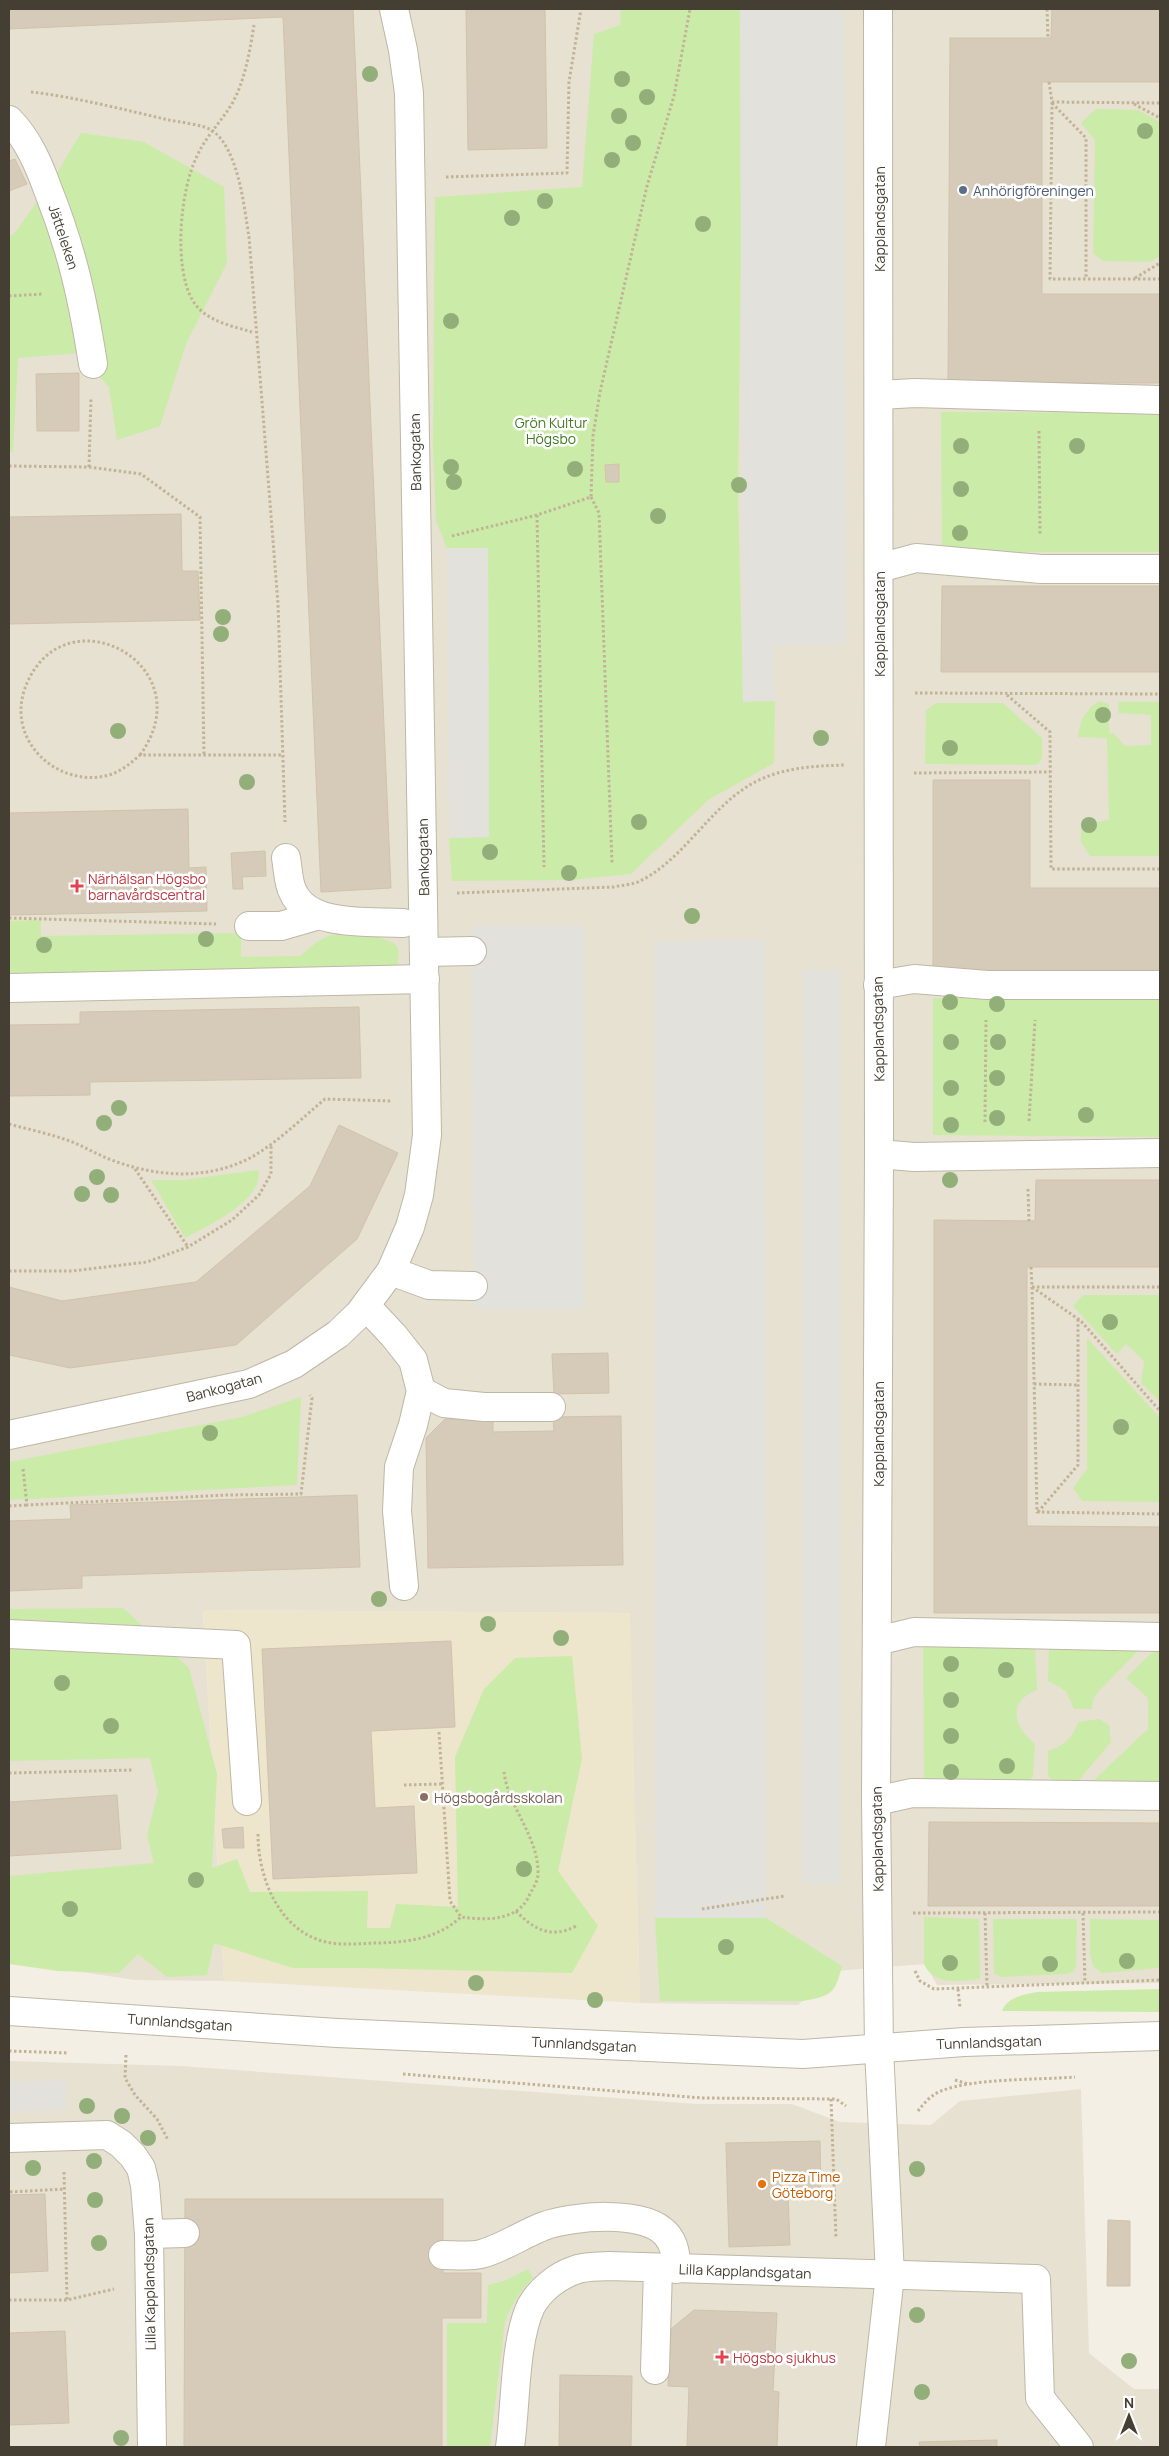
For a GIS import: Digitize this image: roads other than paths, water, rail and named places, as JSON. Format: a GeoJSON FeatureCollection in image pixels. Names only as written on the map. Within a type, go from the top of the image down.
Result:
{"type":"FeatureCollection","features":[{"type":"Feature","properties":{"kind":"street","name":"Bankogatan"},"geometry":{"type":"LineString","coordinates":[[9,1435],[249,1384],[294,1364],[338,1334],[366,1306],[391,1270],[410,1227],[419,1194],[425,1155],[425,965],[409,93],[403,50],[394,9]]}},
{"type":"Feature","properties":{"kind":"street","name":"Kapplandsgatan"},"geometry":{"type":"LineString","coordinates":[[878,9],[880,744],[876,1801],[879,2048]]}},
{"type":"Feature","properties":{"kind":"street","name":"Jätteleken"},"geometry":{"type":"LineString","coordinates":[[9,120],[36,158],[66,233],[81,292],[93,364]]}},
{"type":"Feature","properties":{"kind":"street"},"geometry":{"type":"LineString","coordinates":[[880,395],[915,393],[1160,400]]}},
{"type":"Feature","properties":{"kind":"street"},"geometry":{"type":"LineString","coordinates":[[879,568],[916,558],[1041,569],[1160,569]]}},
{"type":"Feature","properties":{"kind":"street"},"geometry":{"type":"LineString","coordinates":[[286,858],[292,891],[302,907],[319,916],[353,922],[403,923]]}},
{"type":"Feature","properties":{"kind":"street"},"geometry":{"type":"LineString","coordinates":[[249,926],[281,926],[319,916]]}},
{"type":"Feature","properties":{"kind":"street"},"geometry":{"type":"LineString","coordinates":[[9,988],[425,965],[472,952]]}},
{"type":"Feature","properties":{"kind":"street"},"geometry":{"type":"LineString","coordinates":[[878,985],[914,979],[987,985],[1160,985]]}},
{"type":"Feature","properties":{"kind":"street"},"geometry":{"type":"LineString","coordinates":[[879,1154],[914,1157],[985,1154],[1160,1153]]}},
{"type":"Feature","properties":{"kind":"street"},"geometry":{"type":"LineString","coordinates":[[391,1270],[429,1286],[473,1286]]}},
{"type":"Feature","properties":{"kind":"street"},"geometry":{"type":"LineString","coordinates":[[366,1306],[413,1360],[421,1391],[413,1425],[399,1467],[397,1511],[404,1586]]}},
{"type":"Feature","properties":{"kind":"street"},"geometry":{"type":"LineString","coordinates":[[421,1391],[444,1403],[484,1407],[550,1407]]}},
{"type":"Feature","properties":{"kind":"street"},"geometry":{"type":"LineString","coordinates":[[877,1641],[914,1632],[1160,1637]]}},
{"type":"Feature","properties":{"kind":"street"},"geometry":{"type":"LineString","coordinates":[[9,1634],[236,1645],[247,1801]]}},
{"type":"Feature","properties":{"kind":"street"},"geometry":{"type":"LineString","coordinates":[[876,1801],[912,1793],[1160,1796]]}},
{"type":"Feature","properties":{"kind":"street","name":"Tunnlandsgatan"},"geometry":{"type":"LineString","coordinates":[[9,2011],[337,2033],[803,2054],[964,2042],[1160,2036]]}},
{"type":"Feature","properties":{"kind":"street"},"geometry":{"type":"LineString","coordinates":[[871,2447],[890,2275],[881,2131],[879,2048]]}},
{"type":"Feature","properties":{"kind":"street","name":"Lilla Kapplandsgatan"},"geometry":{"type":"LineString","coordinates":[[9,2138],[108,2136],[121,2144],[141,2168],[145,2185],[149,2234],[152,2447]]}},
{"type":"Feature","properties":{"kind":"street"},"geometry":{"type":"LineString","coordinates":[[442,2255],[480,2254],[544,2226],[573,2218],[631,2218],[650,2224],[664,2232],[675,2252],[667,2269],[655,2370]]}},
{"type":"Feature","properties":{"kind":"street"},"geometry":{"type":"LineString","coordinates":[[149,2234],[185,2233]]}},
{"type":"Feature","properties":{"kind":"street","name":"Lilla Kapplandsgatan"},"geometry":{"type":"LineString","coordinates":[[510,2447],[520,2356],[526,2322],[539,2294],[556,2280],[577,2269],[610,2266],[1036,2279],[1040,2398],[1080,2447]]}},
{"type":"Feature","properties":{"kind":"place","name":"Anhörigföreningen"},"geometry":{"type":"Point","coordinates":[963,190]}},
{"type":"Feature","properties":{"kind":"place","name":"Närhälsan Högsbo barnavårdscentral"},"geometry":{"type":"Point","coordinates":[77,886]}},
{"type":"Feature","properties":{"kind":"place","name":"Högsbogårdsskolan"},"geometry":{"type":"Point","coordinates":[424,1797]}},
{"type":"Feature","properties":{"kind":"place","name":"Pizza Time Göteborg"},"geometry":{"type":"Point","coordinates":[762,2184]}},
{"type":"Feature","properties":{"kind":"place","name":"Högsbo sjukhus"},"geometry":{"type":"Point","coordinates":[722,2357]}},
{"type":"Feature","properties":{"kind":"park label","name":"Grön Kultur Högsbo"},"geometry":{"type":"Point","coordinates":[551,430]}}]}
